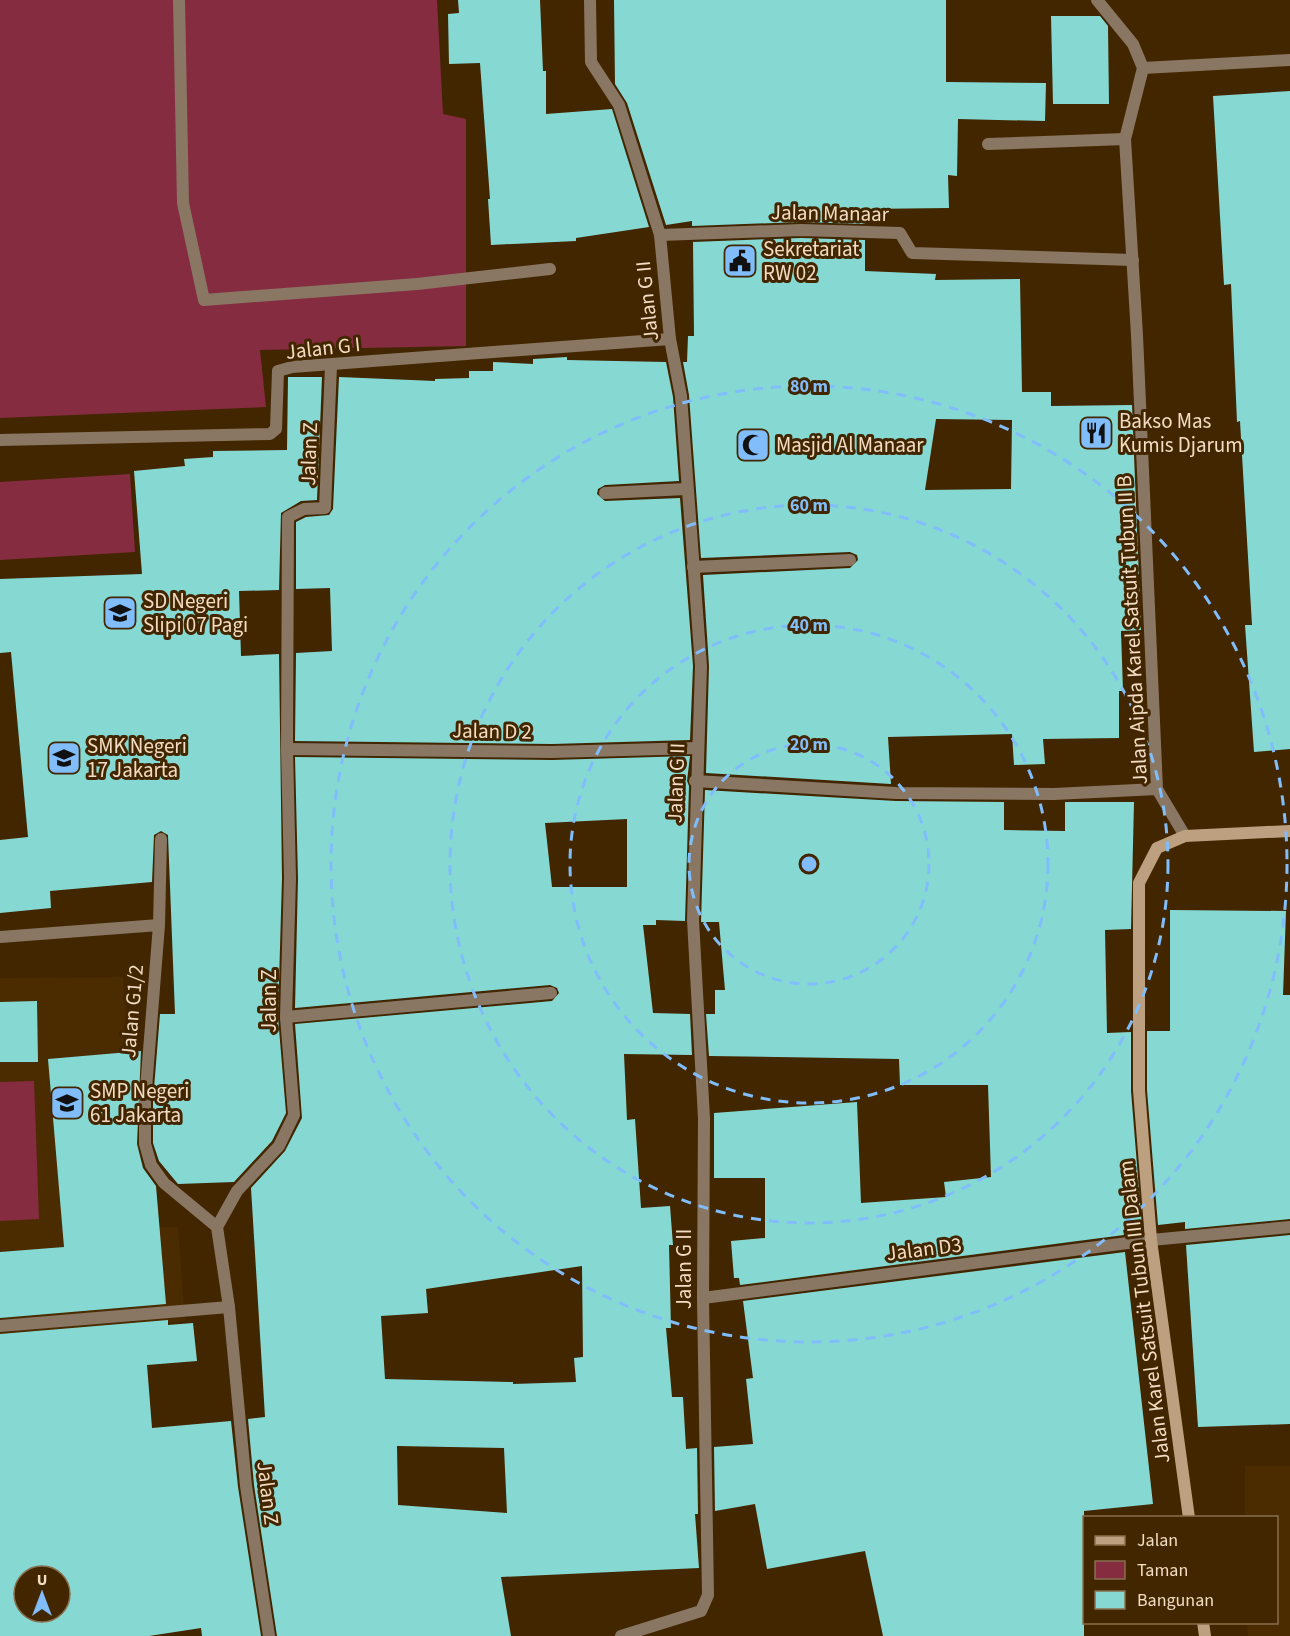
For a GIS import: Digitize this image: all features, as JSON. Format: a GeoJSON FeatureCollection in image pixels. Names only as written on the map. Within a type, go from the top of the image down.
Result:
{"type":"FeatureCollection","features":[{"type":"Feature","properties":{"kind":"street"},"geometry":{"type":"LineString","coordinates":[[179,0],[183,203],[204,300],[417,284],[550,270]]}},
{"type":"Feature","properties":{"kind":"street","name":"Jalan G II"},"geometry":{"type":"LineString","coordinates":[[590,0],[591,62],[619,105],[660,235],[670,339],[681,396],[686,489],[701,666],[695,781],[693,920],[704,1118],[703,1298],[709,1583],[705,1605],[701,1611],[621,1636]]}},
{"type":"Feature","properties":{"kind":"street"},"geometry":{"type":"LineString","coordinates":[[1097,0],[1133,44],[1143,69],[1290,60]]}},
{"type":"Feature","properties":{"kind":"street","name":"Jalan Aipda Karel Satsuit Tubun II B"},"geometry":{"type":"LineString","coordinates":[[1143,69],[1125,139],[1133,260],[1156,789],[1185,836]]}},
{"type":"Feature","properties":{"kind":"street"},"geometry":{"type":"LineString","coordinates":[[988,144],[1125,139]]}},
{"type":"Feature","properties":{"kind":"street","name":"Jalan Manaar"},"geometry":{"type":"LineString","coordinates":[[660,235],[801,231],[900,233],[912,253],[1133,260]]}},
{"type":"Feature","properties":{"kind":"street","name":"Jalan G I"},"geometry":{"type":"LineString","coordinates":[[0,440],[270,434],[276,429],[278,371],[670,339]]}},
{"type":"Feature","properties":{"kind":"street","name":"Jalan Z"},"geometry":{"type":"LineString","coordinates":[[269,1636],[246,1486],[230,1307],[217,1227],[237,1191],[279,1146],[294,1115],[286,1017],[290,879],[287,749],[288,517],[304,509],[325,508],[331,366]]}},
{"type":"Feature","properties":{"kind":"street"},"geometry":{"type":"LineString","coordinates":[[605,493],[686,489]]}},
{"type":"Feature","properties":{"kind":"street"},"geometry":{"type":"LineString","coordinates":[[693,567],[849,560]]}},
{"type":"Feature","properties":{"kind":"street","name":"Jalan D 2"},"geometry":{"type":"LineString","coordinates":[[287,749],[552,752],[697,748]]}},
{"type":"Feature","properties":{"kind":"street"},"geometry":{"type":"LineString","coordinates":[[695,781],[897,793],[1054,794],[1156,789]]}},
{"type":"Feature","properties":{"kind":"street","name":"Jalan Karel Satsuit Tubun III Dalam"},"geometry":{"type":"LineString","coordinates":[[1189,1516],[1151,1240],[1139,1090],[1139,883],[1156,848],[1185,836],[1290,831]]}},
{"type":"Feature","properties":{"kind":"street","name":"Jalan G1/2"},"geometry":{"type":"LineString","coordinates":[[161,840],[159,926],[146,1090],[145,1144],[151,1166],[164,1183],[217,1227]]}},
{"type":"Feature","properties":{"kind":"street"},"geometry":{"type":"LineString","coordinates":[[0,937],[159,926]]}},
{"type":"Feature","properties":{"kind":"street"},"geometry":{"type":"LineString","coordinates":[[286,1017],[551,993]]}},
{"type":"Feature","properties":{"kind":"street","name":"Jalan D3"},"geometry":{"type":"LineString","coordinates":[[703,1298],[1151,1240],[1290,1227]]}},
{"type":"Feature","properties":{"kind":"street"},"geometry":{"type":"LineString","coordinates":[[0,1326],[230,1307]]}},
{"type":"Feature","properties":{"kind":"shaded area","name":"SMP Negeri 61 Jakarta"},"geometry":{"type":"Polygon","coordinates":[[[123,977],[146,1227],[178,1227],[185,1321],[0,1336],[0,978],[123,977]]]}},
{"type":"Feature","properties":{"kind":"shaded area"},"geometry":{"type":"Polygon","coordinates":[[[1245,1466],[1290,1466],[1290,1636],[1248,1636],[1247,1624],[1278,1624],[1278,1516],[1245,1516],[1245,1466]]]}},
{"type":"Feature","properties":{"kind":"green space"},"geometry":{"type":"Polygon","coordinates":[[[0,0],[437,0],[443,114],[466,119],[466,346],[260,350],[266,407],[0,418],[0,0]]]}},
{"type":"Feature","properties":{"kind":"green space"},"geometry":{"type":"Polygon","coordinates":[[[130,474],[135,552],[0,560],[0,482],[130,474]]]}},
{"type":"Feature","properties":{"kind":"green space"},"geometry":{"type":"Polygon","coordinates":[[[34,1081],[39,1219],[0,1221],[0,1082],[34,1081]]]}},
{"type":"Feature","properties":{"kind":"building"},"geometry":{"type":"Polygon","coordinates":[[[458,0],[540,0],[543,71],[546,71],[546,114],[612,109],[649,227],[576,238],[576,241],[491,245],[480,63],[449,64],[448,14],[459,13],[458,0]]]}},
{"type":"Feature","properties":{"kind":"building"},"geometry":{"type":"Polygon","coordinates":[[[614,0],[946,0],[946,82],[1046,83],[1045,121],[958,119],[957,176],[948,175],[949,208],[865,209],[865,224],[801,222],[692,226],[692,221],[666,225],[627,103],[615,84],[614,0]]]}},
{"type":"Feature","properties":{"kind":"building"},"geometry":{"type":"Polygon","coordinates":[[[1051,16],[1100,16],[1108,26],[1109,104],[1053,104],[1051,16]]]}},
{"type":"Feature","properties":{"kind":"building"},"geometry":{"type":"Polygon","coordinates":[[[1290,91],[1290,749],[1254,752],[1245,625],[1252,625],[1240,421],[1237,422],[1231,284],[1224,285],[1213,96],[1290,91]]]}},
{"type":"Feature","properties":{"kind":"building"},"geometry":{"type":"Polygon","coordinates":[[[801,238],[865,240],[865,271],[936,274],[935,280],[1020,279],[1022,392],[1051,392],[1051,406],[1132,405],[1141,630],[1121,631],[1123,691],[1119,691],[1119,738],[1043,739],[1045,764],[1014,765],[1012,734],[888,737],[891,784],[706,773],[709,666],[703,575],[850,568],[858,560],[857,555],[850,552],[701,558],[689,395],[683,362],[687,362],[688,336],[694,336],[693,242],[801,238]],[[936,419],[925,490],[1011,489],[1012,420],[936,419]]]}},
{"type":"Feature","properties":{"kind":"building"},"geometry":{"type":"Polygon","coordinates":[[[567,357],[567,360],[666,362],[673,397],[679,481],[605,485],[598,489],[597,494],[605,501],[680,498],[693,666],[690,740],[552,744],[295,741],[296,653],[332,651],[330,588],[296,589],[296,522],[306,517],[329,515],[333,509],[339,377],[435,381],[435,379],[469,378],[469,371],[493,371],[493,362],[533,364],[533,359],[567,357]]]}},
{"type":"Feature","properties":{"kind":"building"},"geometry":{"type":"Polygon","coordinates":[[[288,377],[322,377],[317,500],[301,501],[281,513],[279,590],[239,591],[241,656],[279,654],[282,878],[278,1017],[286,1113],[272,1141],[234,1182],[178,1184],[159,1161],[153,1143],[153,1101],[160,1014],[175,1014],[168,835],[161,831],[154,835],[152,882],[50,891],[51,908],[0,913],[0,840],[28,837],[11,652],[0,653],[0,579],[142,574],[134,471],[185,466],[184,459],[213,457],[213,451],[287,450],[288,377]]]}},
{"type":"Feature","properties":{"kind":"building"},"geometry":{"type":"Polygon","coordinates":[[[690,756],[687,781],[689,786],[685,921],[656,920],[656,925],[643,925],[653,1013],[690,1014],[692,1055],[624,1054],[627,1120],[635,1119],[641,1208],[670,1206],[673,1245],[669,1245],[671,1328],[666,1328],[672,1397],[683,1397],[686,1449],[697,1448],[698,1514],[695,1514],[699,1568],[501,1577],[511,1636],[277,1636],[254,1485],[248,1419],[265,1417],[251,1188],[285,1151],[302,1118],[295,1024],[552,1001],[559,993],[557,988],[550,985],[295,1008],[298,878],[295,757],[552,760],[690,756]],[[627,819],[545,823],[552,887],[627,887],[627,819]],[[582,1266],[426,1289],[428,1313],[381,1316],[385,1379],[513,1382],[513,1384],[576,1382],[574,1358],[583,1357],[582,1266]],[[397,1446],[398,1505],[507,1513],[504,1448],[397,1446]]]}},
{"type":"Feature","properties":{"kind":"building"},"geometry":{"type":"Polygon","coordinates":[[[705,790],[896,801],[1004,802],[1004,830],[1065,831],[1065,802],[1134,802],[1131,929],[1105,930],[1107,1033],[1131,1032],[1131,1091],[1142,1227],[1123,1230],[1124,1235],[740,1285],[739,1278],[734,1278],[731,1241],[765,1238],[765,1178],[714,1178],[714,1113],[857,1102],[861,1203],[946,1197],[944,1182],[991,1177],[988,1085],[900,1085],[899,1059],[709,1056],[706,1014],[715,1014],[715,990],[725,990],[719,922],[701,922],[705,790]]]}},
{"type":"Feature","properties":{"kind":"building"},"geometry":{"type":"Polygon","coordinates":[[[1170,910],[1286,911],[1283,995],[1290,995],[1290,1219],[1185,1229],[1185,1222],[1158,1225],[1147,1090],[1147,1031],[1170,1031],[1170,910]]]}},
{"type":"Feature","properties":{"kind":"building"},"geometry":{"type":"Polygon","coordinates":[[[37,1001],[38,1062],[0,1062],[0,1002],[37,1001]]]}},
{"type":"Feature","properties":{"kind":"building"},"geometry":{"type":"Polygon","coordinates":[[[141,1051],[137,1144],[143,1168],[156,1186],[166,1304],[0,1318],[0,1252],[64,1247],[48,1059],[141,1051]]]}},
{"type":"Feature","properties":{"kind":"building"},"geometry":{"type":"Polygon","coordinates":[[[1290,1235],[1290,1424],[1198,1427],[1186,1245],[1290,1235]]]}},
{"type":"Feature","properties":{"kind":"building"},"geometry":{"type":"Polygon","coordinates":[[[1125,1252],[1153,1504],[1084,1511],[1084,1636],[883,1636],[865,1551],[767,1569],[755,1504],[715,1511],[714,1447],[753,1444],[746,1379],[753,1378],[743,1301],[1125,1252]]]}},
{"type":"Feature","properties":{"kind":"building"},"geometry":{"type":"Polygon","coordinates":[[[168,1320],[168,1325],[193,1323],[197,1361],[147,1365],[152,1428],[231,1421],[238,1487],[261,1636],[202,1636],[201,1628],[149,1636],[0,1636],[0,1334],[168,1320]]]}},
{"type":"Feature","properties":{"kind":"place","name":"Sekretariat RW 02"},"geometry":{"type":"Point","coordinates":[740,261]}},
{"type":"Feature","properties":{"kind":"place","name":"Bakso Mas Kumis Djarum"},"geometry":{"type":"Point","coordinates":[1096,433]}},
{"type":"Feature","properties":{"kind":"place","name":"Masjid Al Manaar"},"geometry":{"type":"Point","coordinates":[753,445]}},
{"type":"Feature","properties":{"kind":"place","name":"SD Negeri Slipi 07 Pagi"},"geometry":{"type":"Point","coordinates":[120,613]}},
{"type":"Feature","properties":{"kind":"place","name":"SMK Negeri 17 Jakarta"},"geometry":{"type":"Point","coordinates":[64,758]}},
{"type":"Feature","properties":{"kind":"place","name":"SMP Negeri 61 Jakarta"},"geometry":{"type":"Point","coordinates":[67,1103]}}]}
